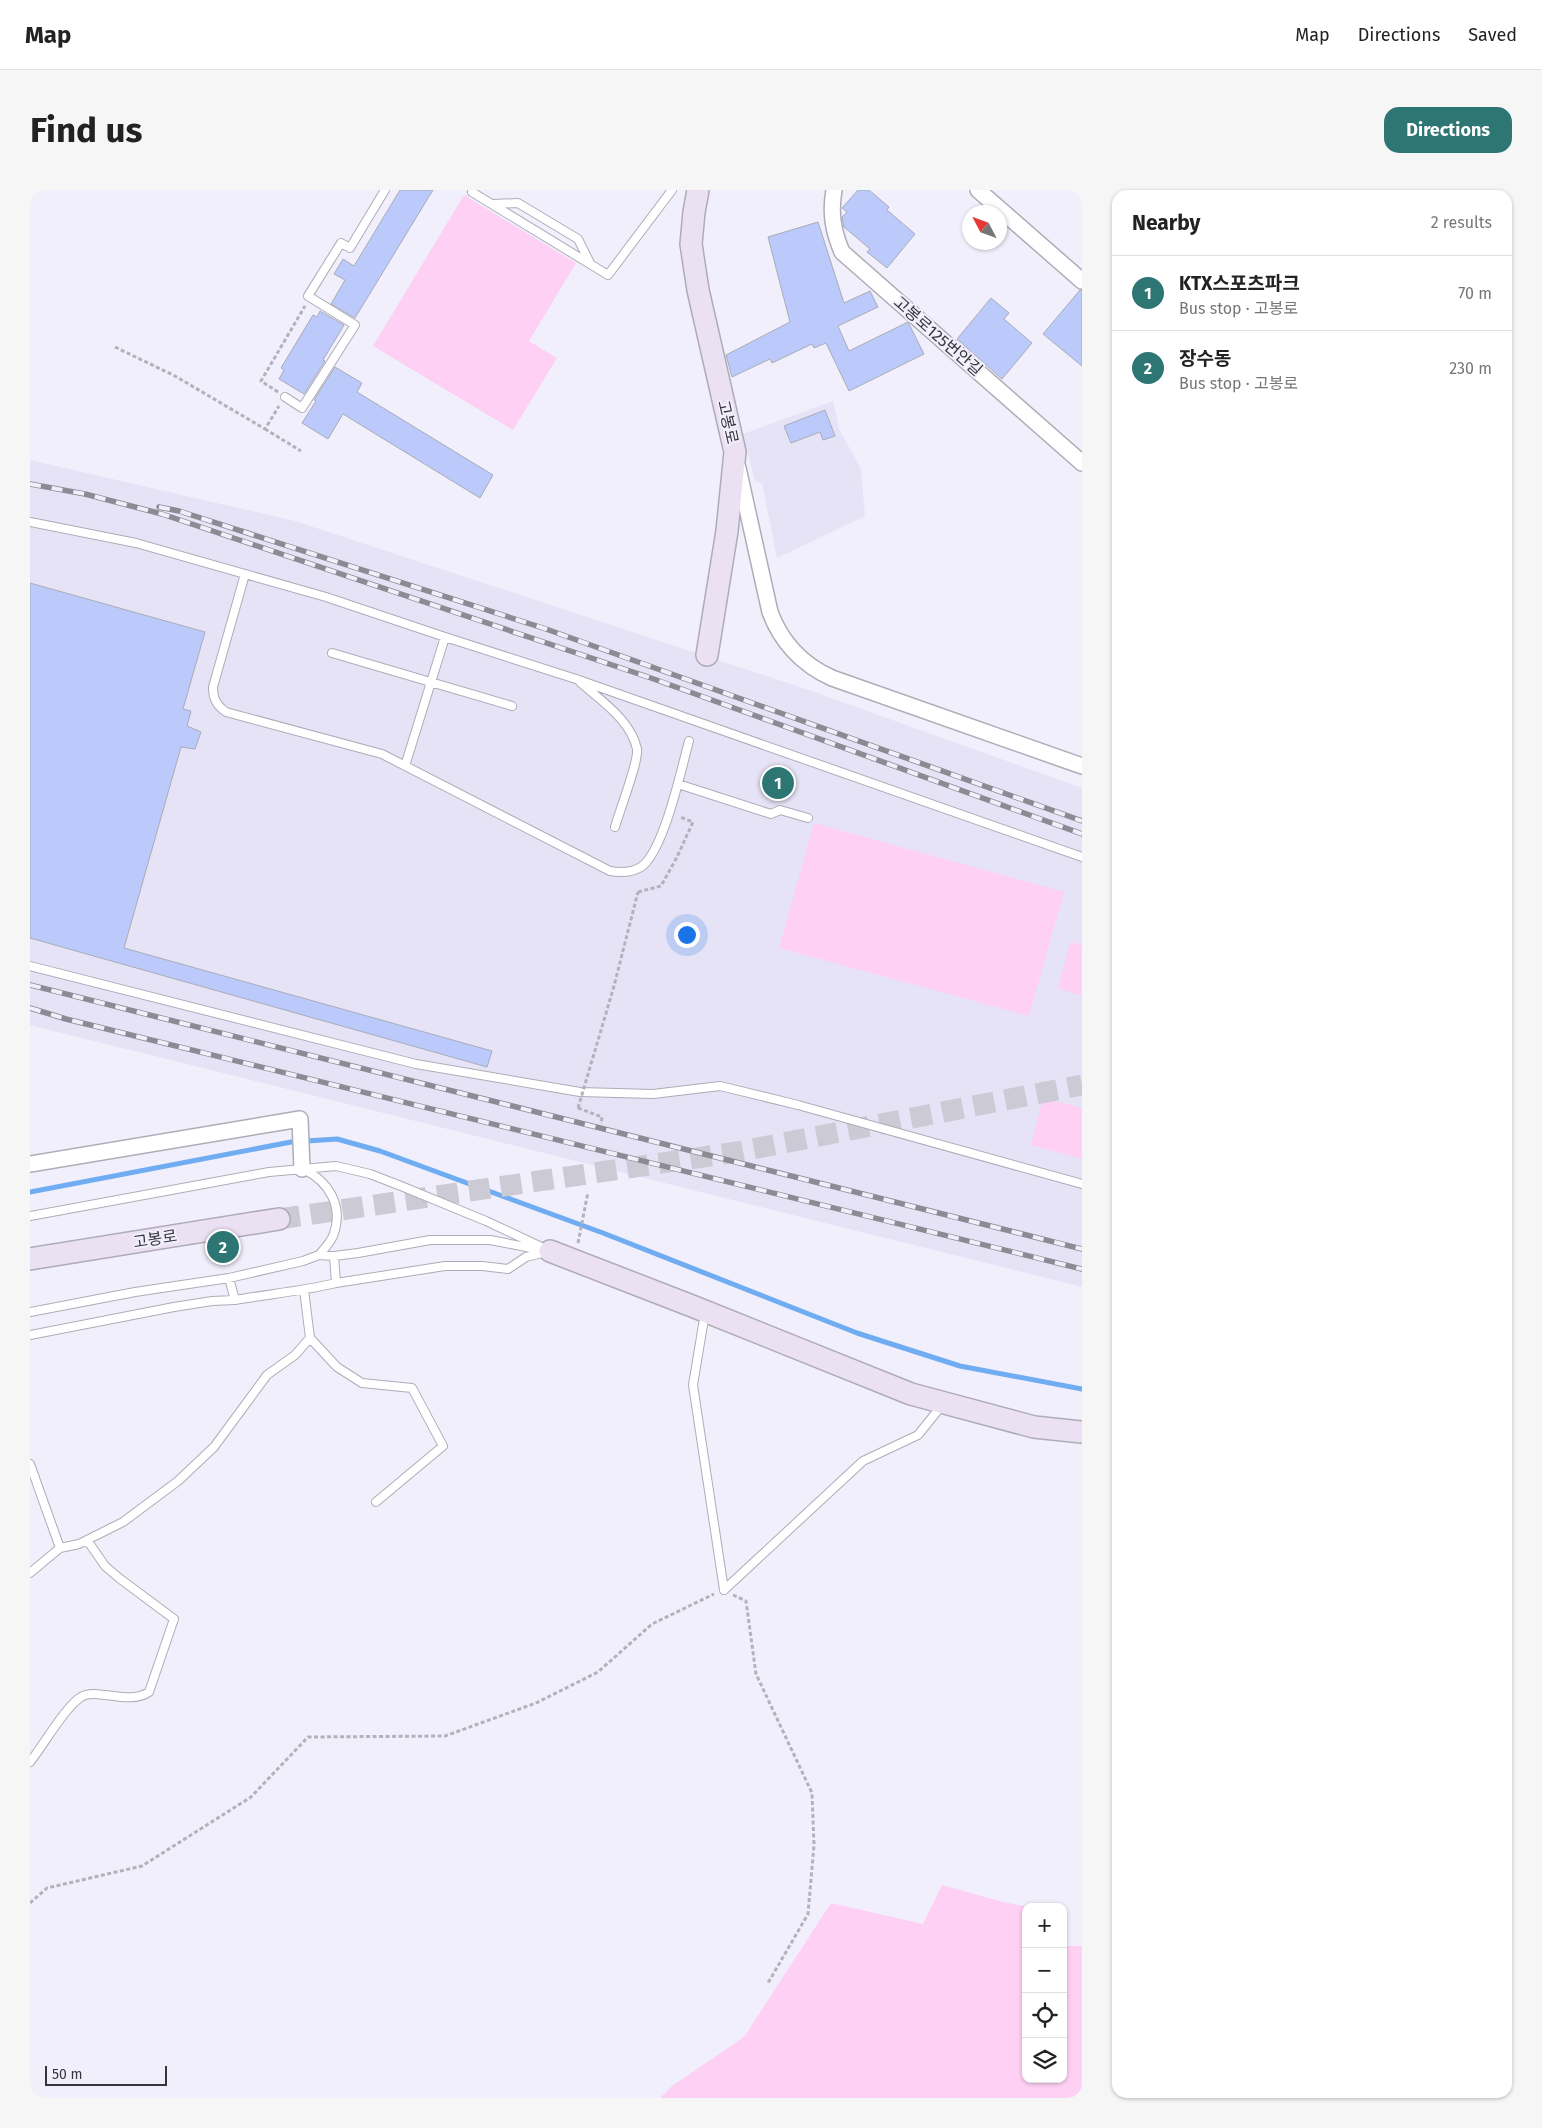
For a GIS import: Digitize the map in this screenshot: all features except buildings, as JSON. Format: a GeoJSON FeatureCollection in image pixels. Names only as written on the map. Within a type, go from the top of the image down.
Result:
{"type":"FeatureCollection","features":[{"type":"Feature","properties":{"kind":"main road","name":"고봉로"},"geometry":{"type":"LineString","coordinates":[[698,190],[691,244],[698,290],[735,452],[727,531],[707,655]]}},
{"type":"Feature","properties":{"kind":"main road","name":"고봉로"},"geometry":{"type":"LineString","coordinates":[[30,1259],[279,1219]]}},
{"type":"Feature","properties":{"kind":"main road"},"geometry":{"type":"LineString","coordinates":[[550,1251],[911,1394],[1034,1427],[1082,1432]]}},
{"type":"Feature","properties":{"kind":"street","name":"고봉로125번안길"},"geometry":{"type":"LineString","coordinates":[[834,190],[831,207],[834,235],[842,252],[1082,463]]}},
{"type":"Feature","properties":{"kind":"street"},"geometry":{"type":"LineString","coordinates":[[978,190],[1082,281]]}},
{"type":"Feature","properties":{"kind":"street"},"geometry":{"type":"LineString","coordinates":[[735,452],[770,612],[776,628],[790,647],[803,660],[817,672],[832,678],[1082,766]]}},
{"type":"Feature","properties":{"kind":"street"},"geometry":{"type":"LineString","coordinates":[[30,1164],[300,1119],[302,1164]]}},
{"type":"Feature","properties":{"kind":"lane"},"geometry":{"type":"LineString","coordinates":[[285,397],[302,408],[355,325],[308,296],[341,243],[350,248],[385,190]]}},
{"type":"Feature","properties":{"kind":"lane"},"geometry":{"type":"LineString","coordinates":[[473,190],[472,192],[608,275],[672,190]]}},
{"type":"Feature","properties":{"kind":"lane"},"geometry":{"type":"LineString","coordinates":[[492,204],[518,204],[569,234],[578,240],[591,265]]}},
{"type":"Feature","properties":{"kind":"lane"},"geometry":{"type":"LineString","coordinates":[[30,522],[136,544],[326,597],[445,638],[576,679],[1082,857]]}},
{"type":"Feature","properties":{"kind":"lane"},"geometry":{"type":"LineString","coordinates":[[245,574],[213,687],[214,701],[226,712],[382,754],[610,871],[630,872],[640,868],[653,856],[659,844],[678,784],[688,741]]}},
{"type":"Feature","properties":{"kind":"lane"},"geometry":{"type":"LineString","coordinates":[[405,766],[445,638]]}},
{"type":"Feature","properties":{"kind":"lane"},"geometry":{"type":"LineString","coordinates":[[332,653],[512,706]]}},
{"type":"Feature","properties":{"kind":"lane"},"geometry":{"type":"LineString","coordinates":[[576,679],[629,729],[637,750],[614,827]]}},
{"type":"Feature","properties":{"kind":"lane"},"geometry":{"type":"LineString","coordinates":[[678,784],[771,814],[780,810],[808,818]]}},
{"type":"Feature","properties":{"kind":"lane"},"geometry":{"type":"LineString","coordinates":[[30,966],[416,1064],[580,1092],[653,1094],[720,1086],[798,1105],[1082,1184]]}},
{"type":"Feature","properties":{"kind":"lane"},"geometry":{"type":"LineString","coordinates":[[302,1164],[334,1196],[338,1222],[332,1238],[319,1255]]}},
{"type":"Feature","properties":{"kind":"lane"},"geometry":{"type":"LineString","coordinates":[[30,1216],[269,1172],[302,1164],[336,1166],[370,1174],[550,1251]]}},
{"type":"Feature","properties":{"kind":"lane"},"geometry":{"type":"LineString","coordinates":[[30,1312],[135,1292],[229,1278],[304,1261],[319,1255],[334,1256],[430,1240],[490,1240],[550,1251]]}},
{"type":"Feature","properties":{"kind":"lane"},"geometry":{"type":"LineString","coordinates":[[30,1335],[174,1307],[304,1290],[336,1283],[445,1266],[482,1266],[508,1269],[526,1257],[550,1251]]}},
{"type":"Feature","properties":{"kind":"lane"},"geometry":{"type":"LineString","coordinates":[[334,1256],[336,1283]]}},
{"type":"Feature","properties":{"kind":"lane"},"geometry":{"type":"LineString","coordinates":[[229,1278],[235,1300]]}},
{"type":"Feature","properties":{"kind":"lane"},"geometry":{"type":"LineString","coordinates":[[304,1290],[310,1338],[337,1367],[362,1383],[412,1388],[443,1446],[376,1502]]}},
{"type":"Feature","properties":{"kind":"lane"},"geometry":{"type":"LineString","coordinates":[[705,1311],[693,1385],[724,1590]]}},
{"type":"Feature","properties":{"kind":"lane"},"geometry":{"type":"LineString","coordinates":[[30,1573],[60,1548],[87,1540],[122,1522],[178,1480],[214,1447],[267,1375],[295,1355],[310,1338]]}},
{"type":"Feature","properties":{"kind":"lane"},"geometry":{"type":"LineString","coordinates":[[724,1590],[863,1460],[918,1434],[944,1403]]}},
{"type":"Feature","properties":{"kind":"lane"},"geometry":{"type":"LineString","coordinates":[[30,1464],[60,1548]]}},
{"type":"Feature","properties":{"kind":"lane"},"geometry":{"type":"LineString","coordinates":[[30,1762],[71,1706],[82,1696],[95,1694],[124,1698],[142,1696],[149,1692],[174,1619],[105,1566],[87,1540]]}},
{"type":"Feature","properties":{"kind":"path"},"geometry":{"type":"LineString","coordinates":[[265,429],[285,397],[261,381],[304,310],[308,296]]}},
{"type":"Feature","properties":{"kind":"path"},"geometry":{"type":"LineString","coordinates":[[115,347],[175,376],[301,451]]}},
{"type":"Feature","properties":{"kind":"path"},"geometry":{"type":"LineString","coordinates":[[600,1124],[602,1117],[578,1108],[614,986],[638,892],[661,886],[677,857],[692,822],[668,812]]}},
{"type":"Feature","properties":{"kind":"path"},"geometry":{"type":"LineString","coordinates":[[579,1235],[588,1192]]}},
{"type":"Feature","properties":{"kind":"path"},"geometry":{"type":"LineString","coordinates":[[30,1903],[47,1888],[142,1866],[251,1797],[308,1736],[445,1736],[536,1703],[598,1672],[652,1624],[724,1590],[746,1601],[756,1674],[812,1793],[814,1846],[808,1914],[768,1983]]}},
{"type":"Feature","properties":{"kind":"shaded area"},"geometry":{"type":"Polygon","coordinates":[[[464,195],[576,263],[529,341],[557,358],[513,430],[373,346],[464,195]]]}},
{"type":"Feature","properties":{"kind":"shaded area"},"geometry":{"type":"Polygon","coordinates":[[[833,401],[839,429],[861,469],[865,516],[777,558],[762,483],[755,482],[743,434],[833,401]]]}},
{"type":"Feature","properties":{"kind":"shaded area"},"geometry":{"type":"Polygon","coordinates":[[[30,460],[295,521],[806,689],[1082,788],[1082,1287],[30,1025],[30,460]]]}},
{"type":"Feature","properties":{"kind":"shaded area"},"geometry":{"type":"Polygon","coordinates":[[[814,823],[1064,892],[1029,1016],[779,948],[814,823]]]}},
{"type":"Feature","properties":{"kind":"shaded area"},"geometry":{"type":"Polygon","coordinates":[[[1070,942],[1082,945],[1082,995],[1058,989],[1070,942]]]}},
{"type":"Feature","properties":{"kind":"shaded area"},"geometry":{"type":"Polygon","coordinates":[[[1043,1098],[1082,1108],[1082,1159],[1031,1145],[1043,1098]]]}},
{"type":"Feature","properties":{"kind":"shaded area"},"geometry":{"type":"Polygon","coordinates":[[[942,1885],[1022,1906],[1022,2083],[1067,2083],[1067,1946],[1082,1946],[1082,2098],[660,2098],[672,2086],[744,2037],[831,1903],[923,1924],[942,1885]]]}},
{"type":"Feature","properties":{"kind":"waterway"},"geometry":{"type":"LineString","coordinates":[[30,1192],[291,1142],[337,1139],[380,1151],[603,1233],[857,1333],[960,1366],[1082,1389]]}},
{"type":"Feature","properties":{"kind":"tunnel"},"geometry":{"type":"LineString","coordinates":[[279,1219],[737,1152],[1082,1085]]}},
{"type":"Feature","properties":{"kind":"railway"},"geometry":{"type":"LineString","coordinates":[[30,484],[85,494],[162,514],[651,678],[1082,834]]}},
{"type":"Feature","properties":{"kind":"railway"},"geometry":{"type":"LineString","coordinates":[[159,507],[179,511],[546,629],[1082,821]]}},
{"type":"Feature","properties":{"kind":"railway"},"geometry":{"type":"LineString","coordinates":[[30,985],[1082,1249]]}},
{"type":"Feature","properties":{"kind":"railway"},"geometry":{"type":"LineString","coordinates":[[30,1008],[66,1019],[1082,1269]]}},
{"type":"Feature","properties":{"kind":"place","name":"KTX스포츠파크"},"geometry":{"type":"Point","coordinates":[778,783]}},
{"type":"Feature","properties":{"kind":"place","name":"장수동"},"geometry":{"type":"Point","coordinates":[223,1247]}}]}
